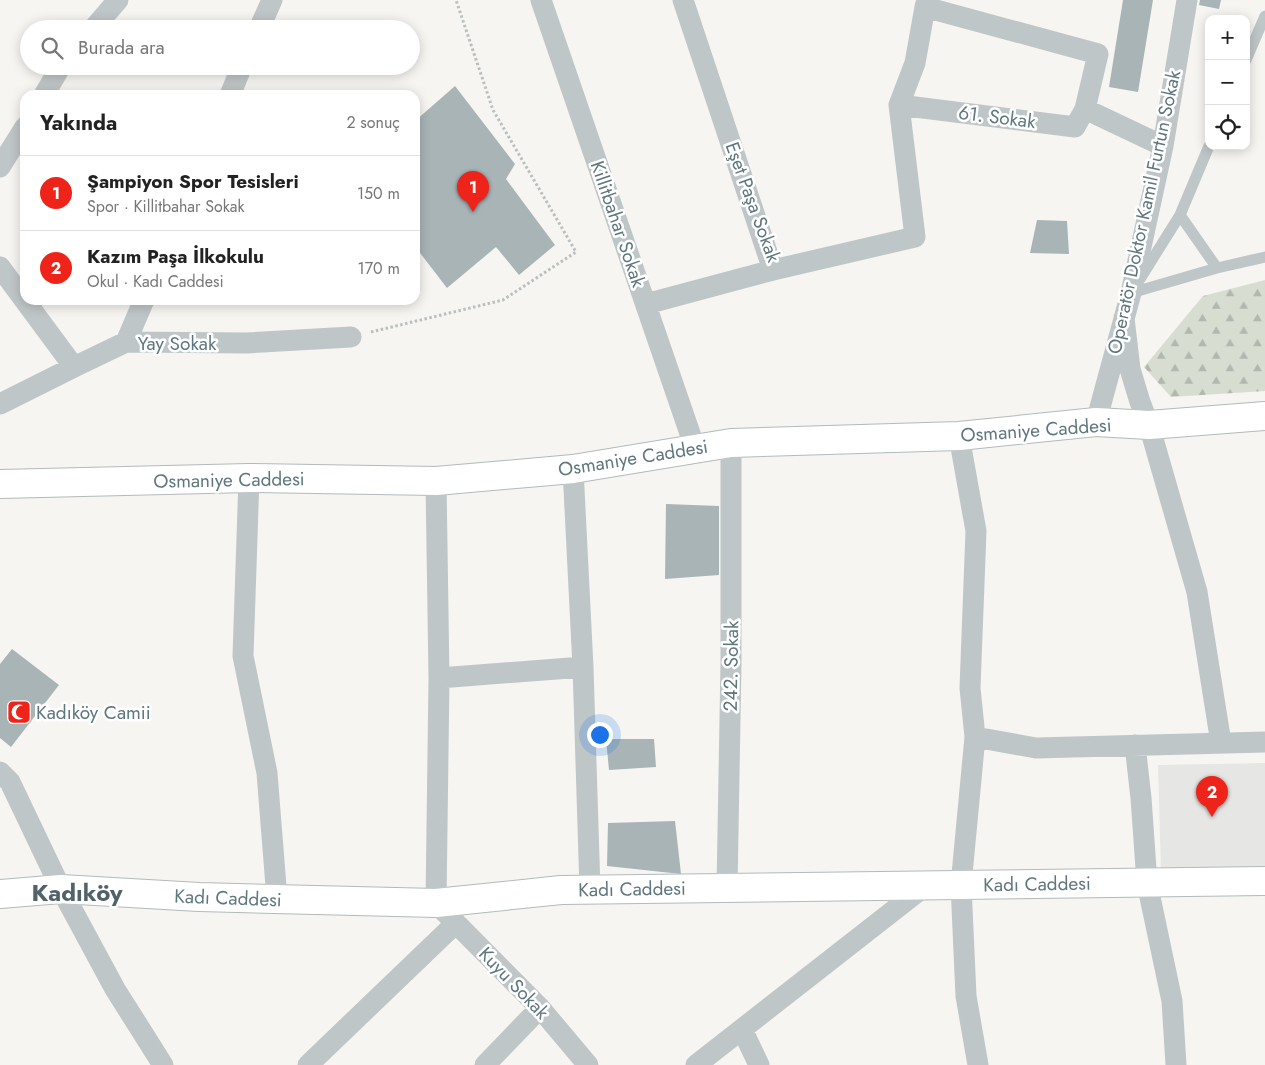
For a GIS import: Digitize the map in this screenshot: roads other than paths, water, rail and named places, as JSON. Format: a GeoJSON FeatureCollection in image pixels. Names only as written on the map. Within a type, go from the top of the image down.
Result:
{"type":"FeatureCollection","features":[{"type":"Feature","properties":{"kind":"street"},"geometry":{"type":"LineString","coordinates":[[101,20],[118,0]]}},
{"type":"Feature","properties":{"kind":"street"},"geometry":{"type":"LineString","coordinates":[[263,20],[272,0]]}},
{"type":"Feature","properties":{"kind":"street","name":"Killitbahar Sokak"},"geometry":{"type":"LineString","coordinates":[[541,0],[695,448]]}},
{"type":"Feature","properties":{"kind":"street","name":"Eşet Paşa Sokak"},"geometry":{"type":"LineString","coordinates":[[683,0],[773,270],[915,237],[900,105],[916,63],[926,3]]}},
{"type":"Feature","properties":{"kind":"street","name":"Operatör Doktor Kamil Furtun Sokak"},"geometry":{"type":"LineString","coordinates":[[1096,422],[1131,293],[1162,146],[1187,0]]}},
{"type":"Feature","properties":{"kind":"street"},"geometry":{"type":"LineString","coordinates":[[926,3],[1098,54],[1084,109],[1162,146]]}},
{"type":"Feature","properties":{"kind":"street"},"geometry":{"type":"LineString","coordinates":[[47,90],[55,75]]}},
{"type":"Feature","properties":{"kind":"street"},"geometry":{"type":"LineString","coordinates":[[232,90],[238,75]]}},
{"type":"Feature","properties":{"kind":"street","name":"61. Sokak"},"geometry":{"type":"LineString","coordinates":[[900,105],[1075,127],[1084,109]]}},
{"type":"Feature","properties":{"kind":"street"},"geometry":{"type":"LineString","coordinates":[[0,167],[20,135]]}},
{"type":"Feature","properties":{"kind":"street"},"geometry":{"type":"LineString","coordinates":[[0,267],[20,294]]}},
{"type":"Feature","properties":{"kind":"street"},"geometry":{"type":"LineString","coordinates":[[646,304],[773,270]]}},
{"type":"Feature","properties":{"kind":"street"},"geometry":{"type":"LineString","coordinates":[[28,305],[74,367]]}},
{"type":"Feature","properties":{"kind":"street"},"geometry":{"type":"LineString","coordinates":[[126,342],[142,305]]}},
{"type":"Feature","properties":{"kind":"street"},"geometry":{"type":"LineString","coordinates":[[1124,318],[1130,369],[1149,424],[1197,592],[1221,743]]}},
{"type":"Feature","properties":{"kind":"street","name":"Yay Sokak"},"geometry":{"type":"LineString","coordinates":[[0,404],[126,342],[246,343],[351,338]]}},
{"type":"Feature","properties":{"kind":"street","name":"Osmaniye Caddesi"},"geometry":{"type":"LineString","coordinates":[[0,484],[249,478],[436,481],[573,469],[731,443],[958,436],[1096,422],[1149,424],[1265,416]]}},
{"type":"Feature","properties":{"kind":"street"},"geometry":{"type":"LineString","coordinates":[[958,436],[976,531],[970,688],[975,737],[961,886],[966,996],[978,1065]]}},
{"type":"Feature","properties":{"kind":"street","name":"242. Sokak"},"geometry":{"type":"LineString","coordinates":[[727,888],[731,653],[731,443]]}},
{"type":"Feature","properties":{"kind":"street"},"geometry":{"type":"LineString","coordinates":[[573,469],[583,668],[590,890]]}},
{"type":"Feature","properties":{"kind":"street"},"geometry":{"type":"LineString","coordinates":[[249,478],[243,656],[267,773],[277,900]]}},
{"type":"Feature","properties":{"kind":"street"},"geometry":{"type":"LineString","coordinates":[[436,481],[439,678],[436,903]]}},
{"type":"Feature","properties":{"kind":"street"},"geometry":{"type":"LineString","coordinates":[[439,678],[583,668]]}},
{"type":"Feature","properties":{"kind":"street"},"geometry":{"type":"LineString","coordinates":[[975,737],[1036,748],[1265,742]]}},
{"type":"Feature","properties":{"kind":"street"},"geometry":{"type":"LineString","coordinates":[[1135,745],[1147,883],[1172,1001],[1176,1065]]}},
{"type":"Feature","properties":{"kind":"street"},"geometry":{"type":"LineString","coordinates":[[0,772],[10,782],[61,889],[115,989],[163,1065]]}},
{"type":"Feature","properties":{"kind":"street","name":"Kadı Caddesi"},"geometry":{"type":"LineString","coordinates":[[0,894],[61,889],[199,898],[436,903],[561,890],[1265,882]]}},
{"type":"Feature","properties":{"kind":"street"},"geometry":{"type":"LineString","coordinates":[[696,1065],[926,886]]}},
{"type":"Feature","properties":{"kind":"street","name":"Kuyu Sokak"},"geometry":{"type":"LineString","coordinates":[[436,903],[540,1008],[588,1065]]}},
{"type":"Feature","properties":{"kind":"street"},"geometry":{"type":"LineString","coordinates":[[308,1065],[456,923]]}},
{"type":"Feature","properties":{"kind":"street"},"geometry":{"type":"LineString","coordinates":[[485,1065],[540,1008]]}},
{"type":"Feature","properties":{"kind":"street"},"geometry":{"type":"LineString","coordinates":[[742,1029],[759,1065]]}},
{"type":"Feature","properties":{"kind":"lane"},"geometry":{"type":"LineString","coordinates":[[1250,51],[1265,16]]}},
{"type":"Feature","properties":{"kind":"lane"},"geometry":{"type":"LineString","coordinates":[[1131,293],[1180,215],[1207,150]]}},
{"type":"Feature","properties":{"kind":"lane"},"geometry":{"type":"LineString","coordinates":[[1180,215],[1217,268]]}},
{"type":"Feature","properties":{"kind":"lane"},"geometry":{"type":"LineString","coordinates":[[1131,293],[1217,268],[1265,257]]}},
{"type":"Feature","properties":{"kind":"place","name":"Şampiyon Spor Tesisleri"},"geometry":{"type":"Point","coordinates":[473,212]}},
{"type":"Feature","properties":{"kind":"place","name":"Kadıköy Camii"},"geometry":{"type":"Point","coordinates":[19,712]}},
{"type":"Feature","properties":{"kind":"place","name":"Kazım Paşa İlkokulu"},"geometry":{"type":"Point","coordinates":[1212,817]}},
{"type":"Feature","properties":{"kind":"district","name":"Kadıköy"},"geometry":{"type":"Point","coordinates":[77,892]}}]}
